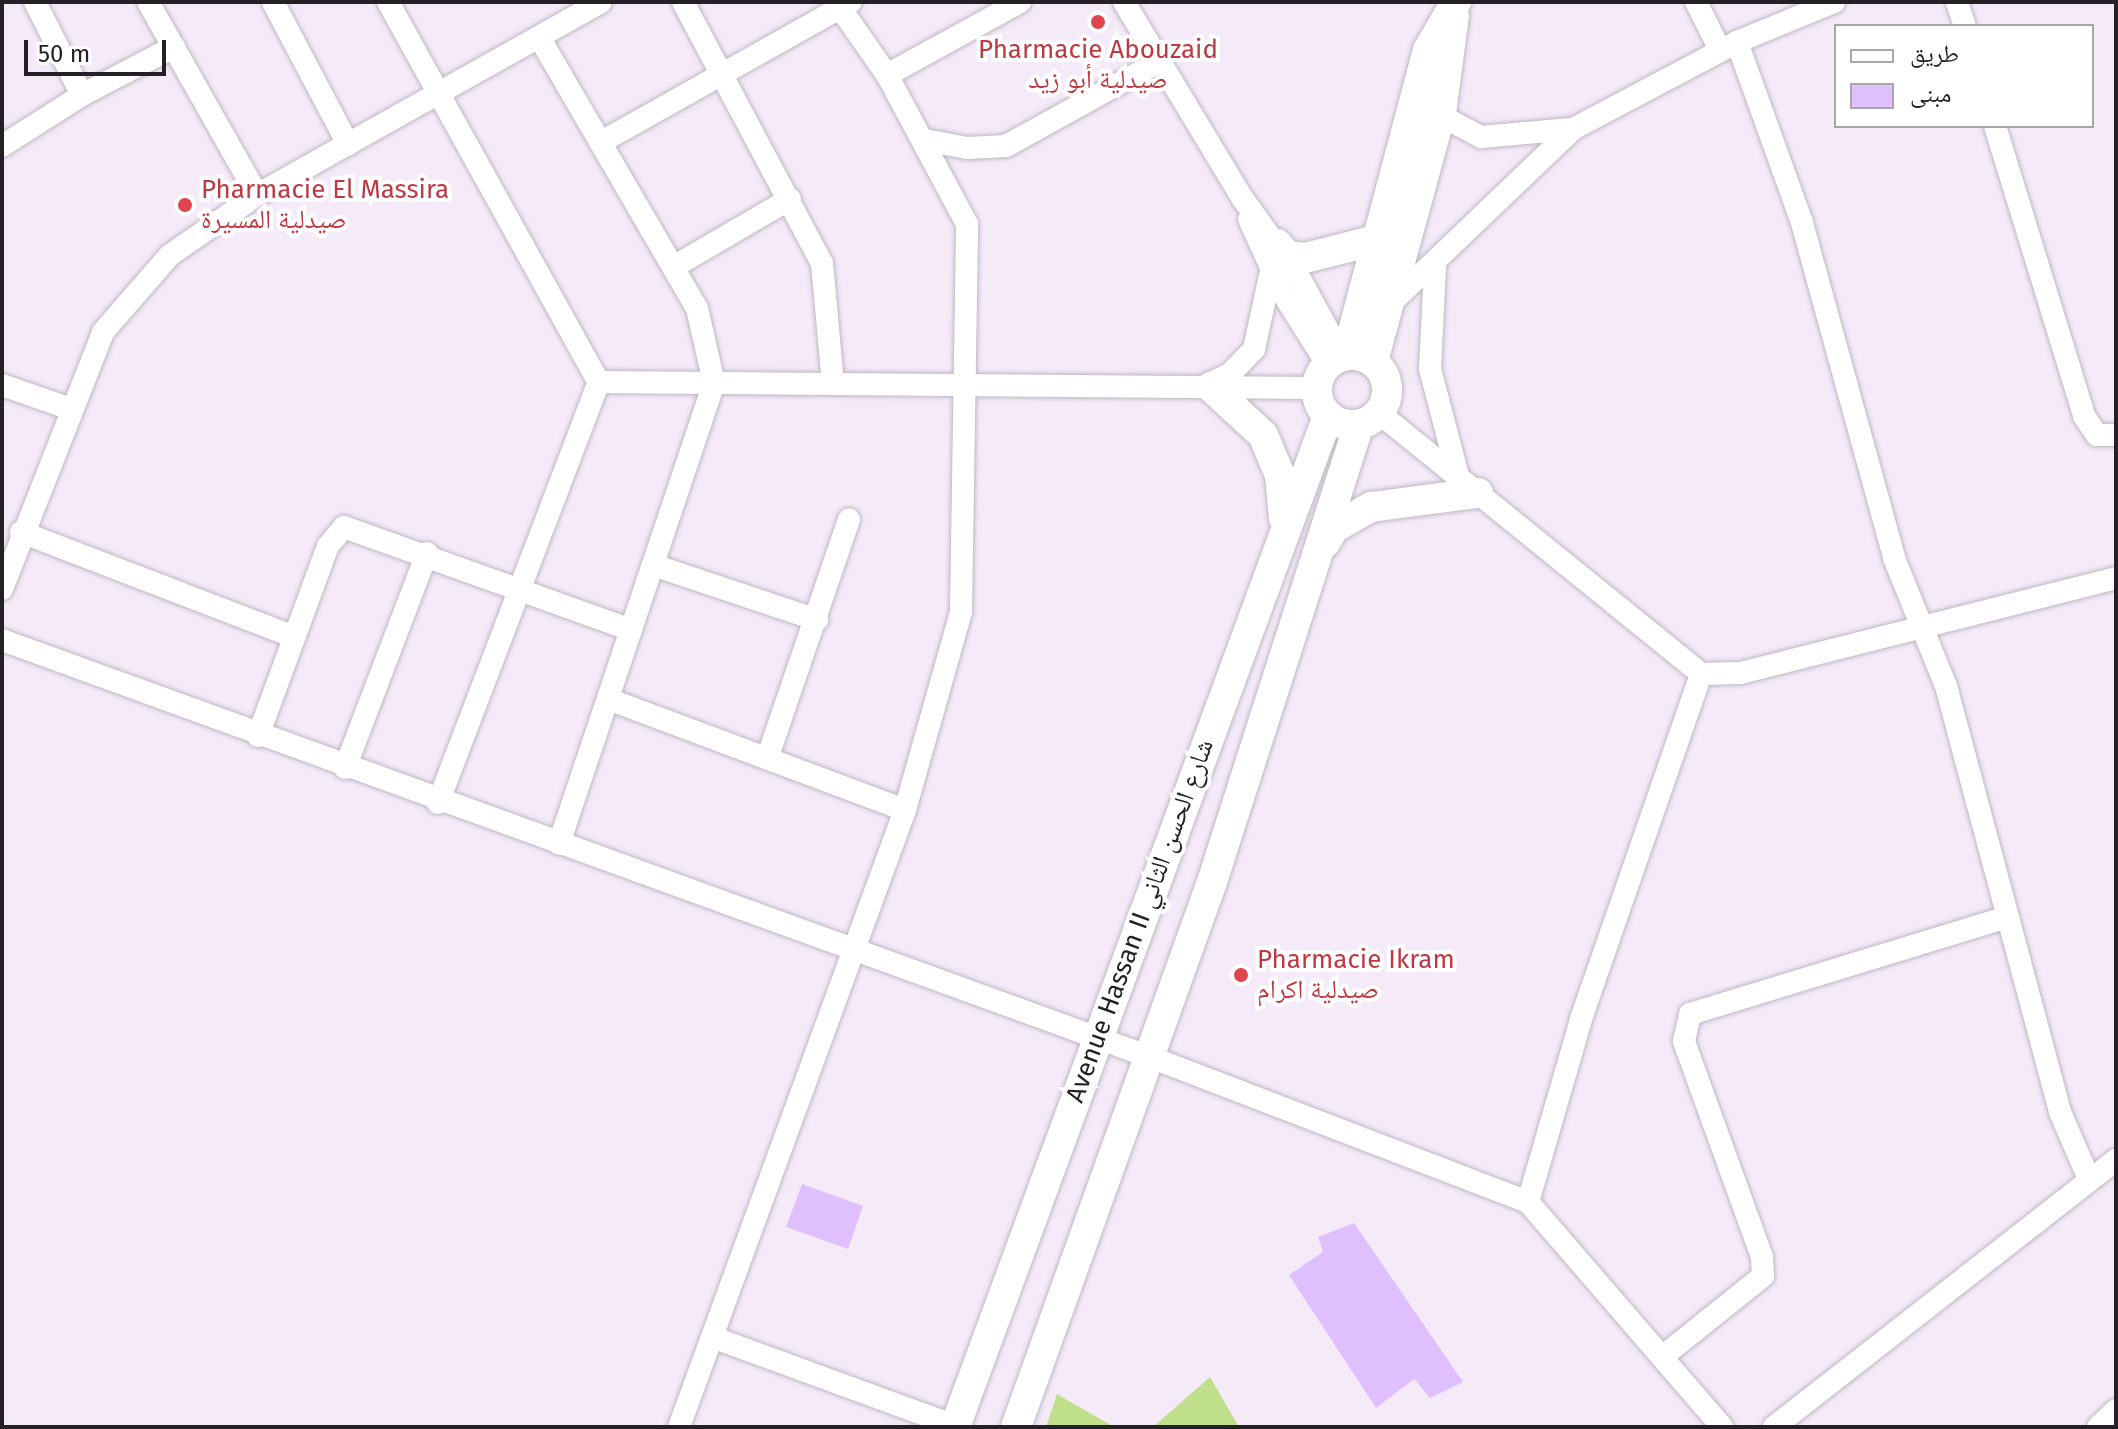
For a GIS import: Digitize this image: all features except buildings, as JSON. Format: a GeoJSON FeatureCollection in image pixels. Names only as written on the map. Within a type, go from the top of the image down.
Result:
{"type":"FeatureCollection","features":[{"type":"Feature","properties":{"kind":"street"},"geometry":{"type":"LineString","coordinates":[[35,2],[82,95]]}},
{"type":"Feature","properties":{"kind":"street"},"geometry":{"type":"LineString","coordinates":[[148,2],[257,195]]}},
{"type":"Feature","properties":{"kind":"street"},"geometry":{"type":"LineString","coordinates":[[273,2],[348,144]]}},
{"type":"Feature","properties":{"kind":"street"},"geometry":{"type":"LineString","coordinates":[[388,2],[599,382],[438,803]]}},
{"type":"Feature","properties":{"kind":"street"},"geometry":{"type":"LineString","coordinates":[[683,2],[790,199],[829,286],[833,384]]}},
{"type":"Feature","properties":{"kind":"street"},"geometry":{"type":"LineString","coordinates":[[887,75],[1020,2]]}},
{"type":"Feature","properties":{"kind":"street"},"geometry":{"type":"LineString","coordinates":[[1124,2],[1341,365]]}},
{"type":"Feature","properties":{"kind":"street"},"geometry":{"type":"LineString","coordinates":[[1696,2],[1728,46],[1802,223],[1894,558],[1946,686],[2060,1112],[2089,1179]]}},
{"type":"Feature","properties":{"kind":"street"},"geometry":{"type":"LineString","coordinates":[[599,382],[1204,387],[1341,365],[1391,303],[1435,267],[1573,129],[1728,46],[1834,2]]}},
{"type":"Feature","properties":{"kind":"street"},"geometry":{"type":"LineString","coordinates":[[1957,2],[1964,24]]}},
{"type":"Feature","properties":{"kind":"street"},"geometry":{"type":"LineString","coordinates":[[2,589],[68,408],[103,332],[131,295],[182,246],[257,195],[539,37],[589,5]]}},
{"type":"Feature","properties":{"kind":"street"},"geometry":{"type":"LineString","coordinates":[[603,141],[846,6],[957,199],[971,246],[963,385],[961,612],[905,810],[850,949],[679,1427]]}},
{"type":"Feature","properties":{"kind":"street"},"geometry":{"type":"LineString","coordinates":[[539,37],[675,266],[707,332],[714,383],[559,844]]}},
{"type":"Feature","properties":{"kind":"street"},"geometry":{"type":"LineString","coordinates":[[3,144],[82,95],[174,47]]}},
{"type":"Feature","properties":{"kind":"street"},"geometry":{"type":"LineString","coordinates":[[925,140],[967,148],[1006,146],[1158,62]]}},
{"type":"Feature","properties":{"kind":"street"},"geometry":{"type":"LineString","coordinates":[[1428,110],[1489,138],[1573,129]]}},
{"type":"Feature","properties":{"kind":"street"},"geometry":{"type":"LineString","coordinates":[[1428,110],[1376,240],[1328,416],[1369,419],[1468,485],[1701,674],[1741,673],[2116,578]]}},
{"type":"Feature","properties":{"kind":"street"},"geometry":{"type":"LineString","coordinates":[[1391,303],[1428,110]]}},
{"type":"Feature","properties":{"kind":"street"},"geometry":{"type":"LineString","coordinates":[[1996,128],[2084,416],[2097,435],[2116,435]]}},
{"type":"Feature","properties":{"kind":"street"},"geometry":{"type":"LineString","coordinates":[[675,266],[790,199]]}},
{"type":"Feature","properties":{"kind":"street"},"geometry":{"type":"LineString","coordinates":[[1274,257],[1305,258],[1376,240]]}},
{"type":"Feature","properties":{"kind":"street"},"geometry":{"type":"LineString","coordinates":[[1204,387],[1218,384],[1254,349],[1267,315],[1274,257]]}},
{"type":"Feature","properties":{"kind":"street"},"geometry":{"type":"LineString","coordinates":[[1435,267],[1430,369],[1468,485]]}},
{"type":"Feature","properties":{"kind":"street","name":"Avenue Hassan II شارع الحسن الثاني"},"geometry":{"type":"LineString","coordinates":[[1016,1427],[1150,1057],[1322,548],[1369,419],[1388,389],[1341,365]]}},
{"type":"Feature","properties":{"kind":"street"},"geometry":{"type":"LineString","coordinates":[[2,385],[68,408]]}},
{"type":"Feature","properties":{"kind":"street"},"geometry":{"type":"LineString","coordinates":[[1204,387],[1263,435],[1280,475],[1284,521]]}},
{"type":"Feature","properties":{"kind":"street","name":"Avenue Hassan II شارع الحسن الثاني"},"geometry":{"type":"LineString","coordinates":[[955,1426],[1099,1039],[1284,521],[1328,416]]}},
{"type":"Feature","properties":{"kind":"street"},"geometry":{"type":"LineString","coordinates":[[1322,548],[1334,528],[1371,507],[1468,485]]}},
{"type":"Feature","properties":{"kind":"street"},"geometry":{"type":"LineString","coordinates":[[768,756],[849,519]]}},
{"type":"Feature","properties":{"kind":"street"},"geometry":{"type":"LineString","coordinates":[[258,736],[337,531],[352,526],[631,630]]}},
{"type":"Feature","properties":{"kind":"street"},"geometry":{"type":"LineString","coordinates":[[21,532],[295,637]]}},
{"type":"Feature","properties":{"kind":"street"},"geometry":{"type":"LineString","coordinates":[[345,768],[427,553]]}},
{"type":"Feature","properties":{"kind":"street"},"geometry":{"type":"LineString","coordinates":[[653,565],[817,620]]}},
{"type":"Feature","properties":{"kind":"street"},"geometry":{"type":"LineString","coordinates":[[2,640],[438,803],[1150,1057],[1528,1202],[1722,1427]]}},
{"type":"Feature","properties":{"kind":"street"},"geometry":{"type":"LineString","coordinates":[[1528,1202],[1582,1016],[1701,674]]}},
{"type":"Feature","properties":{"kind":"street"},"geometry":{"type":"LineString","coordinates":[[608,699],[768,756],[905,810]]}},
{"type":"Feature","properties":{"kind":"street"},"geometry":{"type":"LineString","coordinates":[[1662,1357],[1763,1276],[1762,1257],[1684,1041],[1690,1014],[1702,1005],[2007,917]]}},
{"type":"Feature","properties":{"kind":"street"},"geometry":{"type":"LineString","coordinates":[[1774,1427],[2116,1160]]}},
{"type":"Feature","properties":{"kind":"street"},"geometry":{"type":"LineString","coordinates":[[712,1337],[955,1426]]}},
{"type":"Feature","properties":{"kind":"street"},"geometry":{"type":"LineString","coordinates":[[2098,1427],[2116,1410]]}},
{"type":"Feature","properties":{"kind":"green space"},"geometry":{"type":"Polygon","coordinates":[[[1210,1377],[1239,1427],[1153,1427],[1210,1377]]]}},
{"type":"Feature","properties":{"kind":"green space"},"geometry":{"type":"Polygon","coordinates":[[[1057,1394],[1114,1427],[1046,1427],[1057,1394]]]}},
{"type":"Feature","properties":{"kind":"place","name":"Pharmacie Abouzaid صيدلية أبو زيد"},"geometry":{"type":"Point","coordinates":[1098,22]}},
{"type":"Feature","properties":{"kind":"place","name":"Pharmacie El Massira صيدلية المسيرة"},"geometry":{"type":"Point","coordinates":[185,205]}},
{"type":"Feature","properties":{"kind":"place","name":"Pharmacie Ikram صيدلية اكرام"},"geometry":{"type":"Point","coordinates":[1241,975]}}]}
